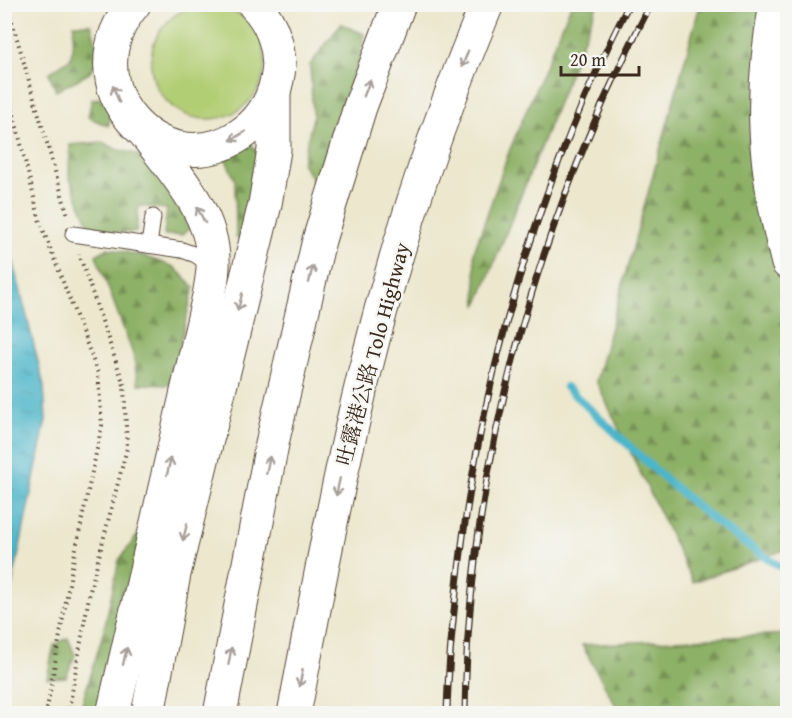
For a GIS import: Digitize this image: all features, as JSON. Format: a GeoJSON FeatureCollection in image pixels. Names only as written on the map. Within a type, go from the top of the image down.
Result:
{"type":"FeatureCollection","features":[{"type":"Feature","properties":{"kind":"main road"},"geometry":{"type":"LineString","coordinates":[[102,4],[112,45]]}},
{"type":"Feature","properties":{"kind":"main road"},"geometry":{"type":"LineString","coordinates":[[113,714],[213,267],[206,223],[195,203],[145,133],[130,119],[119,103],[112,84],[110,64],[112,45],[124,16],[134,4]]}},
{"type":"Feature","properties":{"kind":"main road"},"geometry":{"type":"LineString","coordinates":[[145,133],[164,143],[185,148],[210,148],[232,140],[248,130],[266,111],[279,73],[279,56],[272,30],[254,4]]}},
{"type":"Feature","properties":{"kind":"main road"},"geometry":{"type":"LineString","coordinates":[[220,714],[270,450],[319,240],[360,107],[399,4]]}},
{"type":"Feature","properties":{"kind":"main road","name":"吐露港公路 Tolo Highway"},"geometry":{"type":"LineString","coordinates":[[294,714],[328,534],[365,369],[403,236],[447,104],[487,4]]}},
{"type":"Feature","properties":{"kind":"main road"},"geometry":{"type":"LineString","coordinates":[[776,4],[769,41],[765,87],[766,141],[773,201],[788,263]]}},
{"type":"Feature","properties":{"kind":"main road"},"geometry":{"type":"LineString","coordinates":[[148,714],[174,574],[265,204],[274,150],[274,92]]}},
{"type":"Feature","properties":{"kind":"lane"},"geometry":{"type":"LineString","coordinates":[[149,246],[153,217]]}},
{"type":"Feature","properties":{"kind":"lane"},"geometry":{"type":"LineString","coordinates":[[73,234],[188,252],[213,267]]}},
{"type":"Feature","properties":{"kind":"path"},"geometry":{"type":"LineString","coordinates":[[7,4],[73,234],[124,385],[127,448],[90,591],[68,714]]}},
{"type":"Feature","properties":{"kind":"path"},"geometry":{"type":"LineString","coordinates":[[4,75],[40,222],[98,373],[102,425],[72,567],[46,714]]}},
{"type":"Feature","properties":{"kind":"green space"},"geometry":{"type":"Polygon","coordinates":[[[208,5],[230,9],[248,22],[261,40],[265,62],[261,84],[248,102],[230,115],[208,119],[186,115],[168,102],[155,84],[151,62],[155,40],[168,22],[186,9],[208,5]]]}},
{"type":"Feature","properties":{"kind":"green space"},"geometry":{"type":"Polygon","coordinates":[[[571,5],[597,5],[477,306],[474,252],[510,149],[571,5]]]}},
{"type":"Feature","properties":{"kind":"green space"},"geometry":{"type":"Polygon","coordinates":[[[700,5],[787,5],[787,549],[693,582],[596,381],[700,5]]]}},
{"type":"Feature","properties":{"kind":"green space"},"geometry":{"type":"Polygon","coordinates":[[[74,24],[91,24],[100,57],[88,74],[56,91],[49,73],[71,58],[74,24]]]}},
{"type":"Feature","properties":{"kind":"green space"},"geometry":{"type":"Polygon","coordinates":[[[341,24],[364,34],[360,58],[335,120],[315,183],[302,163],[313,118],[310,65],[341,24]]]}},
{"type":"Feature","properties":{"kind":"green space"},"geometry":{"type":"Polygon","coordinates":[[[103,98],[112,113],[108,126],[88,117],[92,99],[103,98]]]}},
{"type":"Feature","properties":{"kind":"green space"},"geometry":{"type":"Polygon","coordinates":[[[102,142],[116,149],[148,157],[192,227],[182,235],[164,235],[167,209],[139,206],[136,232],[92,232],[69,176],[70,145],[102,142]]]}},
{"type":"Feature","properties":{"kind":"green space"},"geometry":{"type":"Polygon","coordinates":[[[250,143],[261,158],[241,239],[236,237],[235,180],[224,155],[250,143]]]}},
{"type":"Feature","properties":{"kind":"green space"},"geometry":{"type":"Polygon","coordinates":[[[108,248],[143,256],[174,267],[194,287],[170,385],[138,384],[133,354],[96,255],[108,248]]]}},
{"type":"Feature","properties":{"kind":"green space"},"geometry":{"type":"Polygon","coordinates":[[[146,524],[133,713],[79,714],[103,634],[119,560],[146,524]]]}},
{"type":"Feature","properties":{"kind":"green space"},"geometry":{"type":"Polygon","coordinates":[[[787,634],[787,713],[620,713],[582,645],[787,634]]]}},
{"type":"Feature","properties":{"kind":"green space"},"geometry":{"type":"Polygon","coordinates":[[[68,638],[75,655],[66,677],[47,678],[54,645],[68,638]]]}},
{"type":"Feature","properties":{"kind":"water"},"geometry":{"type":"Polygon","coordinates":[[[5,228],[44,386],[46,420],[5,620],[5,228]]]}},
{"type":"Feature","properties":{"kind":"waterway"},"geometry":{"type":"LineString","coordinates":[[566,387],[700,509],[728,531],[788,571]]}},
{"type":"Feature","properties":{"kind":"railway"},"geometry":{"type":"LineString","coordinates":[[447,714],[453,622],[469,495],[499,350],[542,208],[568,139],[629,4]]}},
{"type":"Feature","properties":{"kind":"railway"},"geometry":{"type":"LineString","coordinates":[[465,714],[469,621],[479,529],[495,438],[516,348],[542,259],[574,172],[610,87],[651,4]]}}]}
